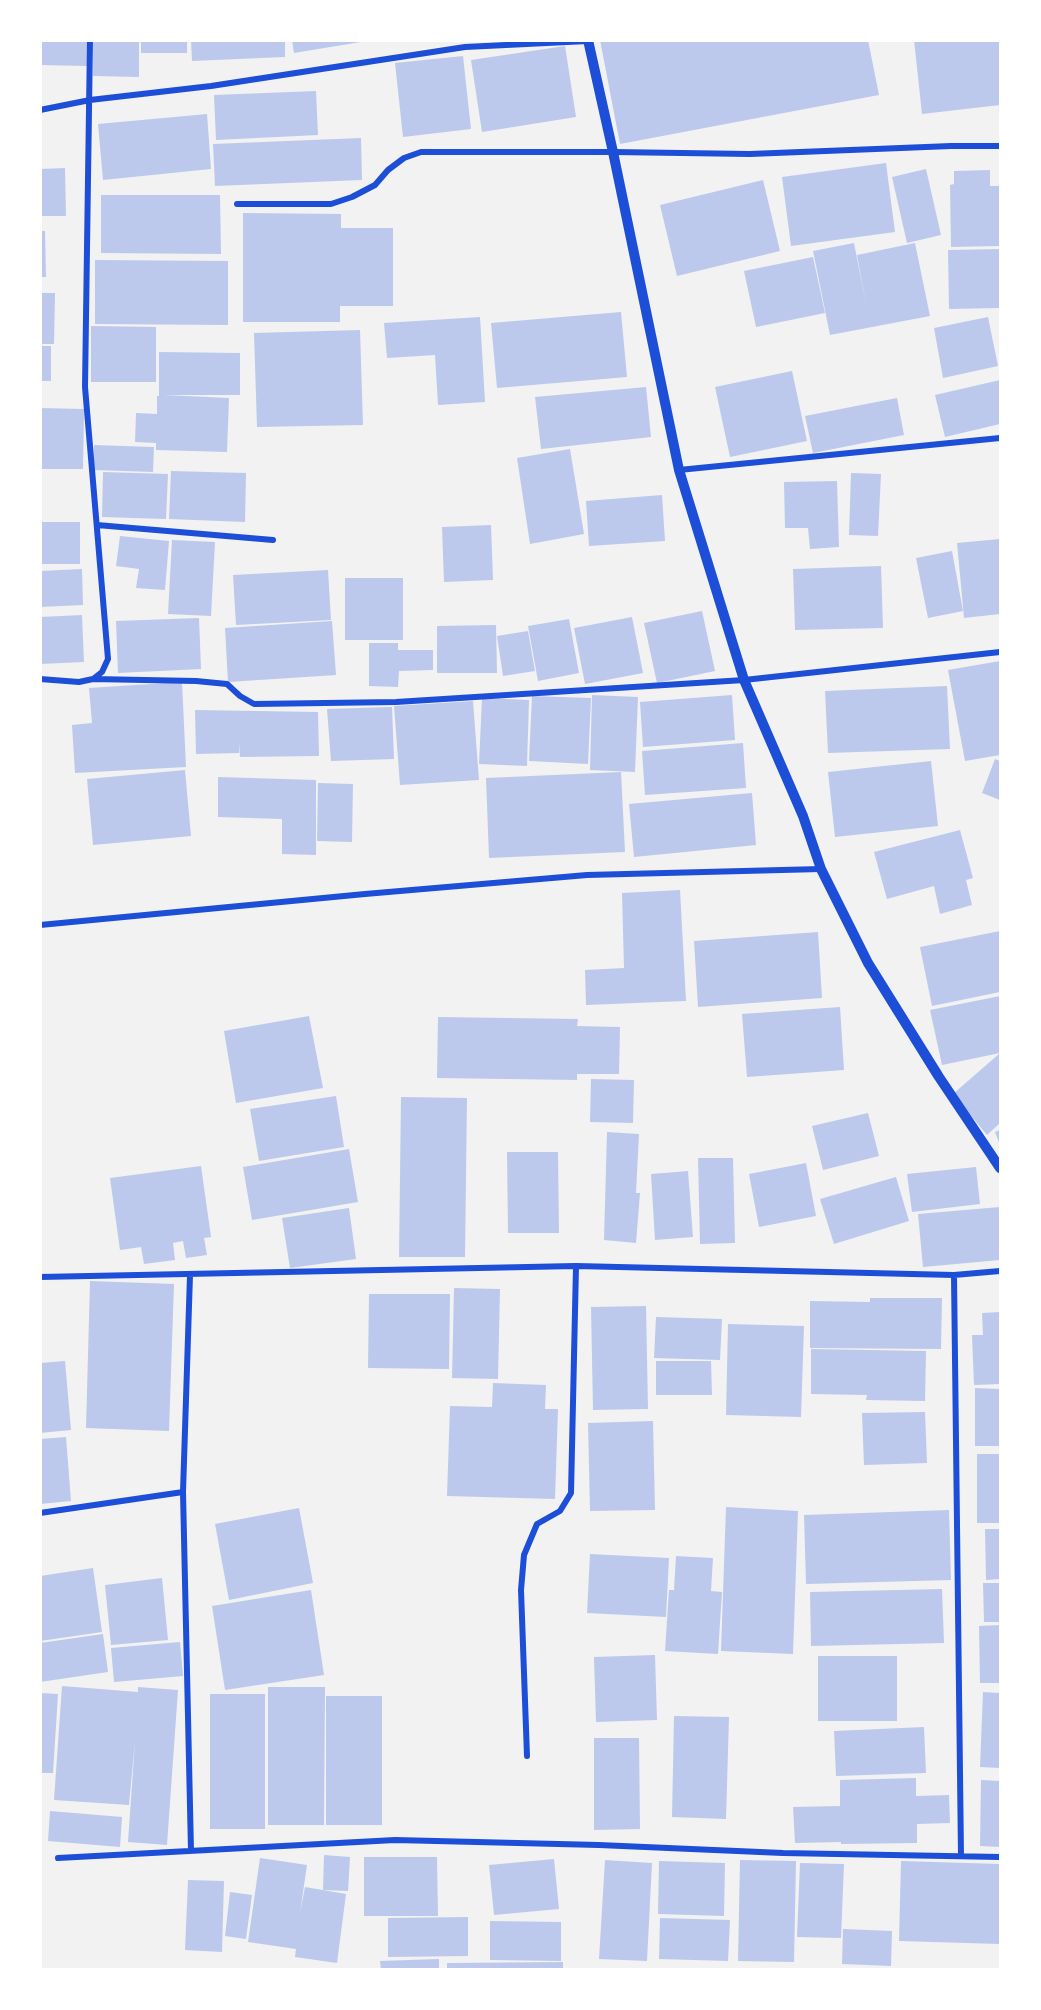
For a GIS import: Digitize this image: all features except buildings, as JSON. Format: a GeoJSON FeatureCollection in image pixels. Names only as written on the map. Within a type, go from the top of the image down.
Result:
{"type":"FeatureCollection","features":[{"type":"Feature","properties":{"kind":"street"},"geometry":{"type":"LineString","coordinates":[[90,40],[85,387],[108,659],[102,672],[93,680]]}},
{"type":"Feature","properties":{"kind":"street"},"geometry":{"type":"LineString","coordinates":[[40,110],[90,100],[211,86],[465,47],[588,41],[679,470],[744,680],[803,816],[821,869],[868,963],[939,1077],[1000,1168]]}},
{"type":"Feature","properties":{"kind":"street"},"geometry":{"type":"LineString","coordinates":[[237,204],[331,204],[352,197],[375,185],[388,170],[404,158],[421,152],[750,154],[1000,146]]}},
{"type":"Feature","properties":{"kind":"street"},"geometry":{"type":"LineString","coordinates":[[679,470],[1000,438]]}},
{"type":"Feature","properties":{"kind":"street"},"geometry":{"type":"LineString","coordinates":[[97,525],[273,540]]}},
{"type":"Feature","properties":{"kind":"street"},"geometry":{"type":"LineString","coordinates":[[40,679],[80,682],[93,680],[196,681],[227,684],[240,696],[254,704],[396,702],[744,680],[1000,652]]}},
{"type":"Feature","properties":{"kind":"street"},"geometry":{"type":"LineString","coordinates":[[40,925],[577,876],[821,869]]}},
{"type":"Feature","properties":{"kind":"street"},"geometry":{"type":"LineString","coordinates":[[527,1756],[521,1590],[524,1555],[537,1524],[560,1511],[571,1493],[576,1266]]}},
{"type":"Feature","properties":{"kind":"street"},"geometry":{"type":"LineString","coordinates":[[40,1277],[576,1266],[954,1275],[1000,1271]]}},
{"type":"Feature","properties":{"kind":"street"},"geometry":{"type":"LineString","coordinates":[[190,1275],[183,1492],[191,1851]]}},
{"type":"Feature","properties":{"kind":"street"},"geometry":{"type":"LineString","coordinates":[[954,1275],[961,1856]]}},
{"type":"Feature","properties":{"kind":"street"},"geometry":{"type":"LineString","coordinates":[[40,1513],[183,1492]]}},
{"type":"Feature","properties":{"kind":"street"},"geometry":{"type":"LineString","coordinates":[[58,1858],[395,1840],[599,1845],[783,1853],[1000,1857]]}}]}
